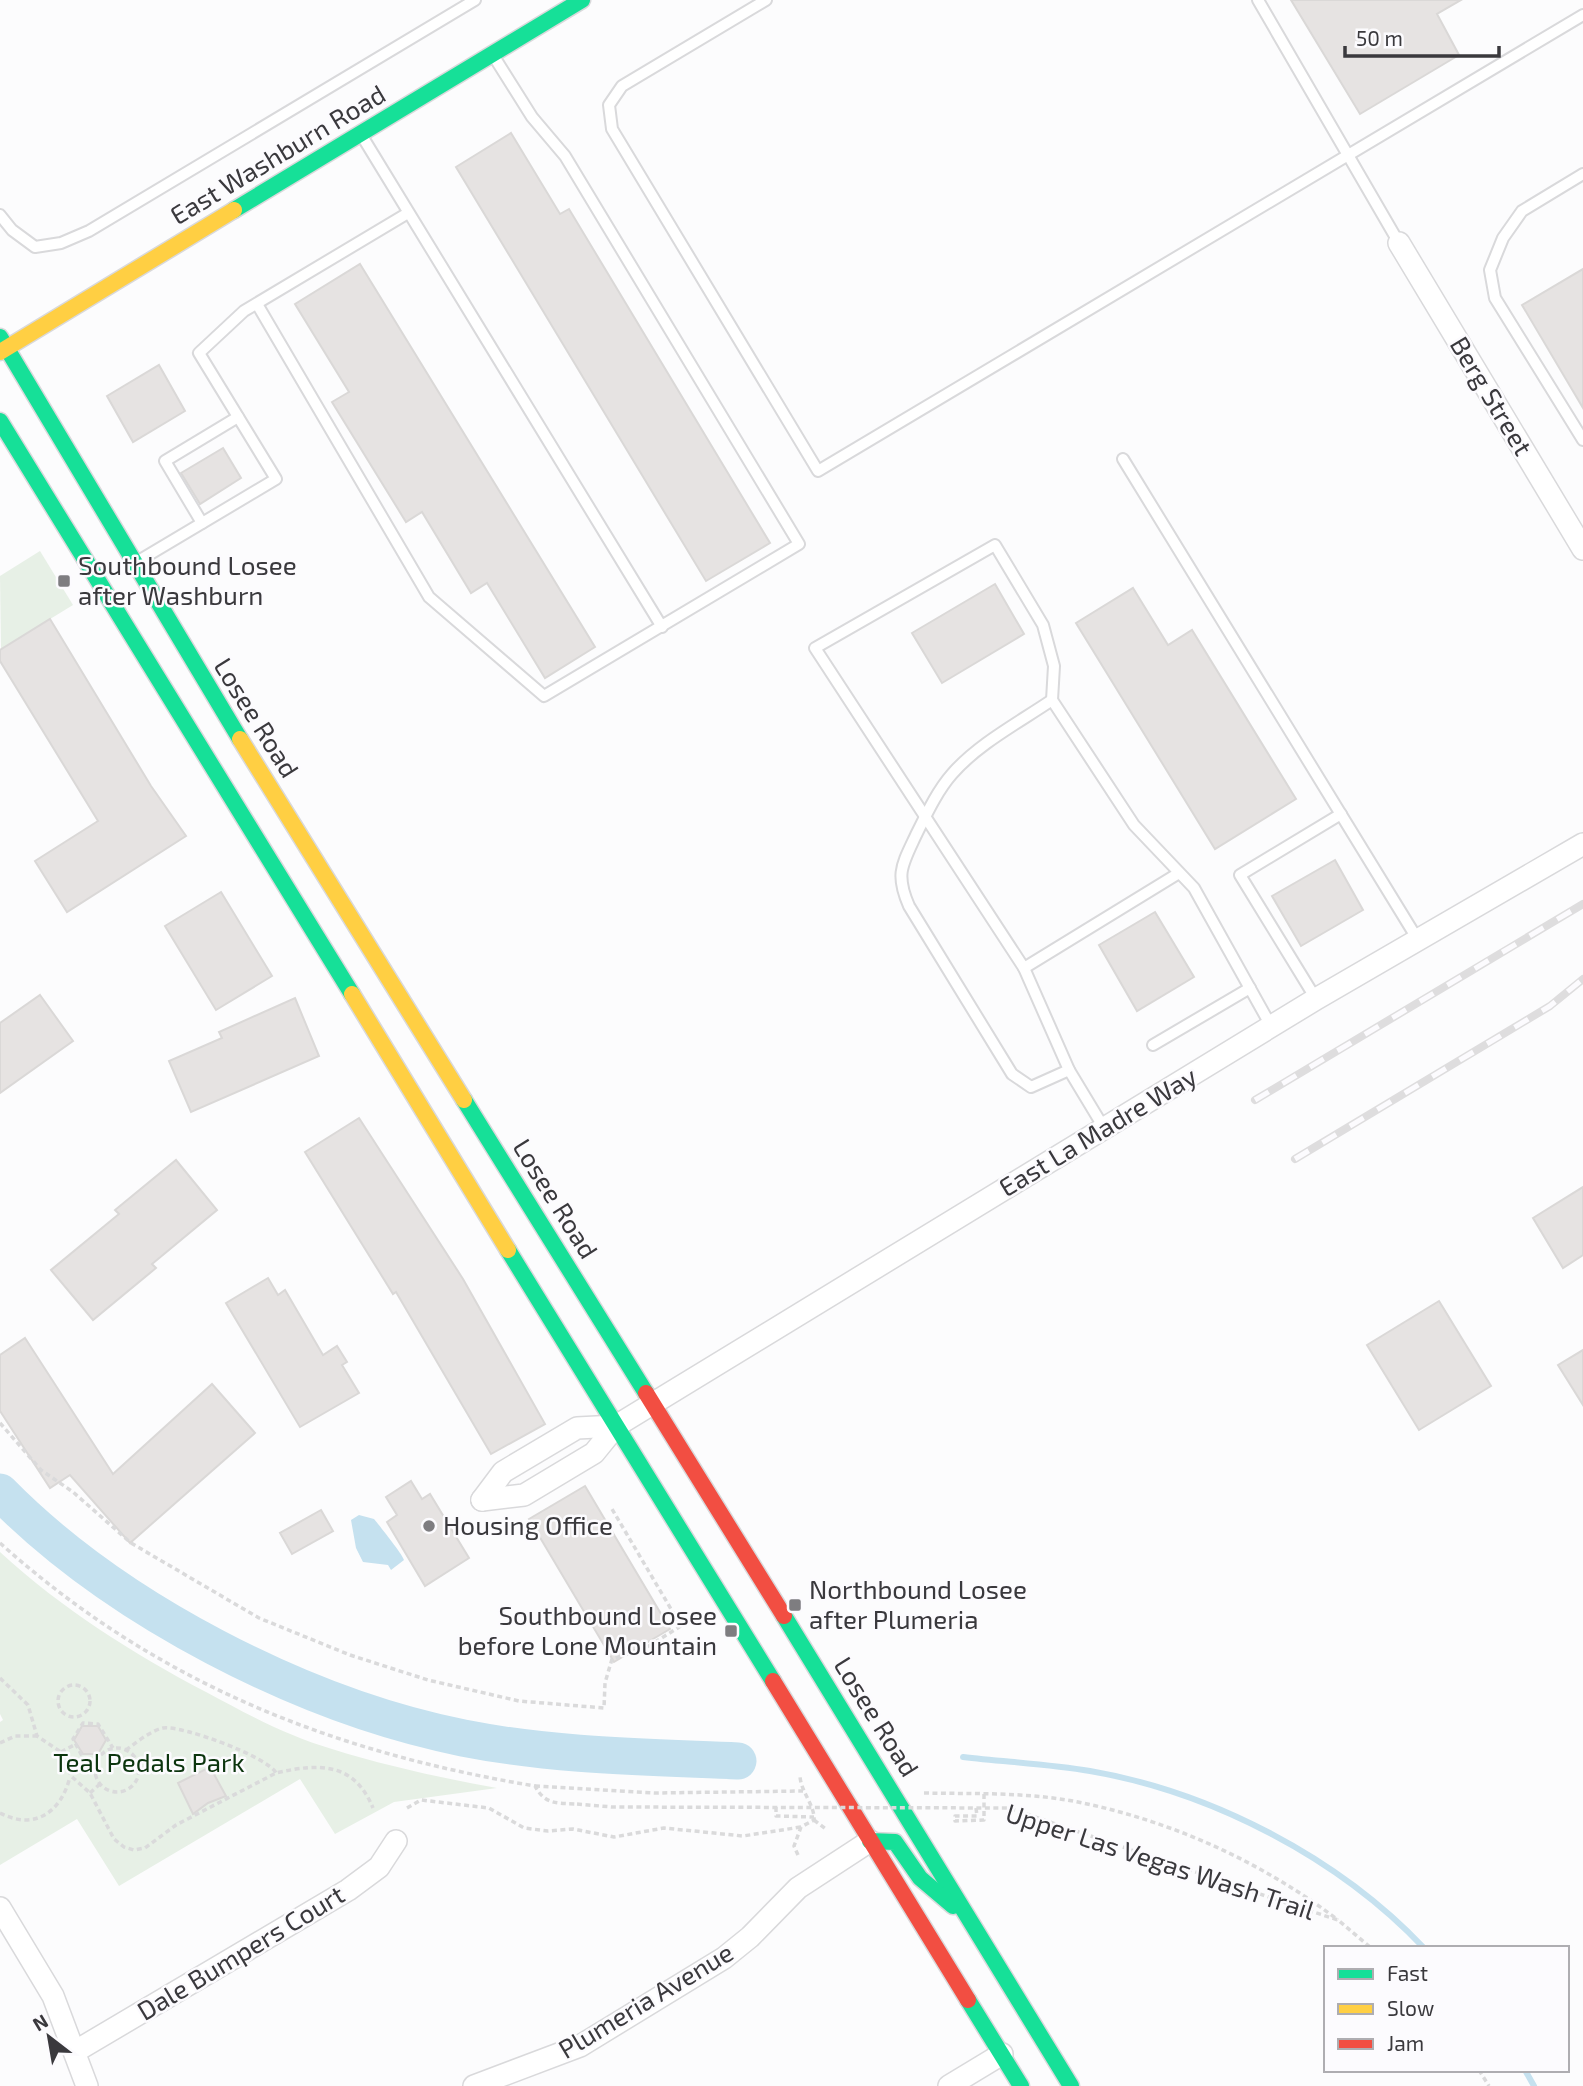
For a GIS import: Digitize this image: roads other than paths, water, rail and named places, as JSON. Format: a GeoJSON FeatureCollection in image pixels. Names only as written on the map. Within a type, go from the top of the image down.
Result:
{"type":"FeatureCollection","features":[{"type":"Feature","properties":{"kind":"main road","name":"East Washburn Road"},"geometry":{"type":"LineString","coordinates":[[2,346],[582,0]]}},
{"type":"Feature","properties":{"kind":"main road","name":"Losee Road"},"geometry":{"type":"LineString","coordinates":[[2,346],[213,696],[653,1403],[1071,2086]]}},
{"type":"Feature","properties":{"kind":"main road"},"geometry":{"type":"LineString","coordinates":[[0,421],[1021,2086]]}},
{"type":"Feature","properties":{"kind":"main road"},"geometry":{"type":"LineString","coordinates":[[870,1841],[895,1842],[920,1878],[974,1925]]}},
{"type":"Feature","properties":{"kind":"street","name":"Berg Street"},"geometry":{"type":"LineString","coordinates":[[1399,243],[1583,550]]}},
{"type":"Feature","properties":{"kind":"street","name":"East La Madre Way"},"geometry":{"type":"LineString","coordinates":[[616,1426],[577,1428],[548,1463],[594,1453],[616,1426],[653,1403],[1271,1026],[1583,844]]}},
{"type":"Feature","properties":{"kind":"street","name":"Dale Bumpers Court"},"geometry":{"type":"LineString","coordinates":[[76,2051],[348,1890],[379,1867],[396,1841]]}},
{"type":"Feature","properties":{"kind":"street","name":"Plumeria Avenue"},"geometry":{"type":"LineString","coordinates":[[474,2086],[580,2046],[724,1958],[750,1937],[798,1888],[870,1841]]}},
{"type":"Feature","properties":{"kind":"street"},"geometry":{"type":"LineString","coordinates":[[0,1908],[53,1996],[87,2086]]}},
{"type":"Feature","properties":{"kind":"street"},"geometry":{"type":"LineString","coordinates":[[948,2086],[1002,2054]]}},
{"type":"Feature","properties":{"kind":"lane"},"geometry":{"type":"LineString","coordinates":[[0,215],[12,230],[35,247],[61,243],[89,231],[475,0]]}},
{"type":"Feature","properties":{"kind":"lane"},"geometry":{"type":"LineString","coordinates":[[766,0],[622,86],[609,105],[612,129],[818,471],[1583,15]]}},
{"type":"Feature","properties":{"kind":"lane"},"geometry":{"type":"LineString","coordinates":[[1258,0],[1399,243]]}},
{"type":"Feature","properties":{"kind":"lane"},"geometry":{"type":"LineString","coordinates":[[257,304],[429,597],[544,696],[799,544],[565,156],[532,117],[493,55]]}},
{"type":"Feature","properties":{"kind":"lane"},"geometry":{"type":"LineString","coordinates":[[360,134],[662,627]]}},
{"type":"Feature","properties":{"kind":"lane"},"geometry":{"type":"LineString","coordinates":[[1583,174],[1522,211],[1503,238],[1490,270],[1495,298],[1583,440]]}},
{"type":"Feature","properties":{"kind":"lane"},"geometry":{"type":"LineString","coordinates":[[135,563],[276,480],[199,353],[257,304],[408,213]]}},
{"type":"Feature","properties":{"kind":"lane"},"geometry":{"type":"LineString","coordinates":[[202,523],[164,461],[238,417]]}},
{"type":"Feature","properties":{"kind":"lane"},"geometry":{"type":"LineString","coordinates":[[1124,458],[1418,940]]}},
{"type":"Feature","properties":{"kind":"lane"},"geometry":{"type":"LineString","coordinates":[[1104,1128],[1069,1070],[1024,968],[815,648],[995,545],[1043,625],[1054,666],[1052,700],[1134,825],[1194,888],[1271,1026]]}},
{"type":"Feature","properties":{"kind":"lane"},"geometry":{"type":"LineString","coordinates":[[1052,700],[984,746],[951,775],[926,815],[901,867],[899,884],[909,906],[1012,1074],[1031,1087],[1069,1070]]}},
{"type":"Feature","properties":{"kind":"lane"},"geometry":{"type":"LineString","coordinates":[[1316,999],[1240,875],[1341,814]]}},
{"type":"Feature","properties":{"kind":"lane"},"geometry":{"type":"LineString","coordinates":[[1024,968],[1179,873]]}},
{"type":"Feature","properties":{"kind":"lane"},"geometry":{"type":"LineString","coordinates":[[1153,1045],[1250,988]]}},
{"type":"Feature","properties":{"kind":"water"},"geometry":{"type":"Polygon","coordinates":[[[359,1515],[374,1519],[404,1560],[391,1570],[388,1565],[363,1562],[356,1548],[351,1520],[359,1515]]]}},
{"type":"Feature","properties":{"kind":"waterway"},"geometry":{"type":"LineString","coordinates":[[0,1492],[46,1535],[98,1575],[155,1613],[215,1647],[339,1703],[402,1723],[497,1744],[600,1755],[738,1761]]}},
{"type":"Feature","properties":{"kind":"waterway"},"geometry":{"type":"LineString","coordinates":[[963,1757],[1090,1771],[1182,1795],[1227,1813],[1271,1834],[1353,1885],[1422,1946]]}},
{"type":"Feature","properties":{"kind":"waterway"},"geometry":{"type":"LineString","coordinates":[[1526,2072],[1534,2086]]}},
{"type":"Feature","properties":{"kind":"railway"},"geometry":{"type":"LineString","coordinates":[[1255,1100],[1583,904]]}},
{"type":"Feature","properties":{"kind":"railway"},"geometry":{"type":"LineString","coordinates":[[1295,1159],[1550,1006],[1583,979]]}},
{"type":"Feature","properties":{"kind":"place","name":"Southbound Losee after Washburn"},"geometry":{"type":"Point","coordinates":[64,581]}},
{"type":"Feature","properties":{"kind":"place","name":"Housing Office"},"geometry":{"type":"Point","coordinates":[429,1526]}},
{"type":"Feature","properties":{"kind":"place","name":"Northbound Losee after Plumeria"},"geometry":{"type":"Point","coordinates":[795,1605]}},
{"type":"Feature","properties":{"kind":"place","name":"Southbound Losee before Lone Mountain"},"geometry":{"type":"Point","coordinates":[731,1631]}},
{"type":"Feature","properties":{"kind":"park label","name":"Teal Pedals Park"},"geometry":{"type":"Point","coordinates":[149,1763]}}]}
